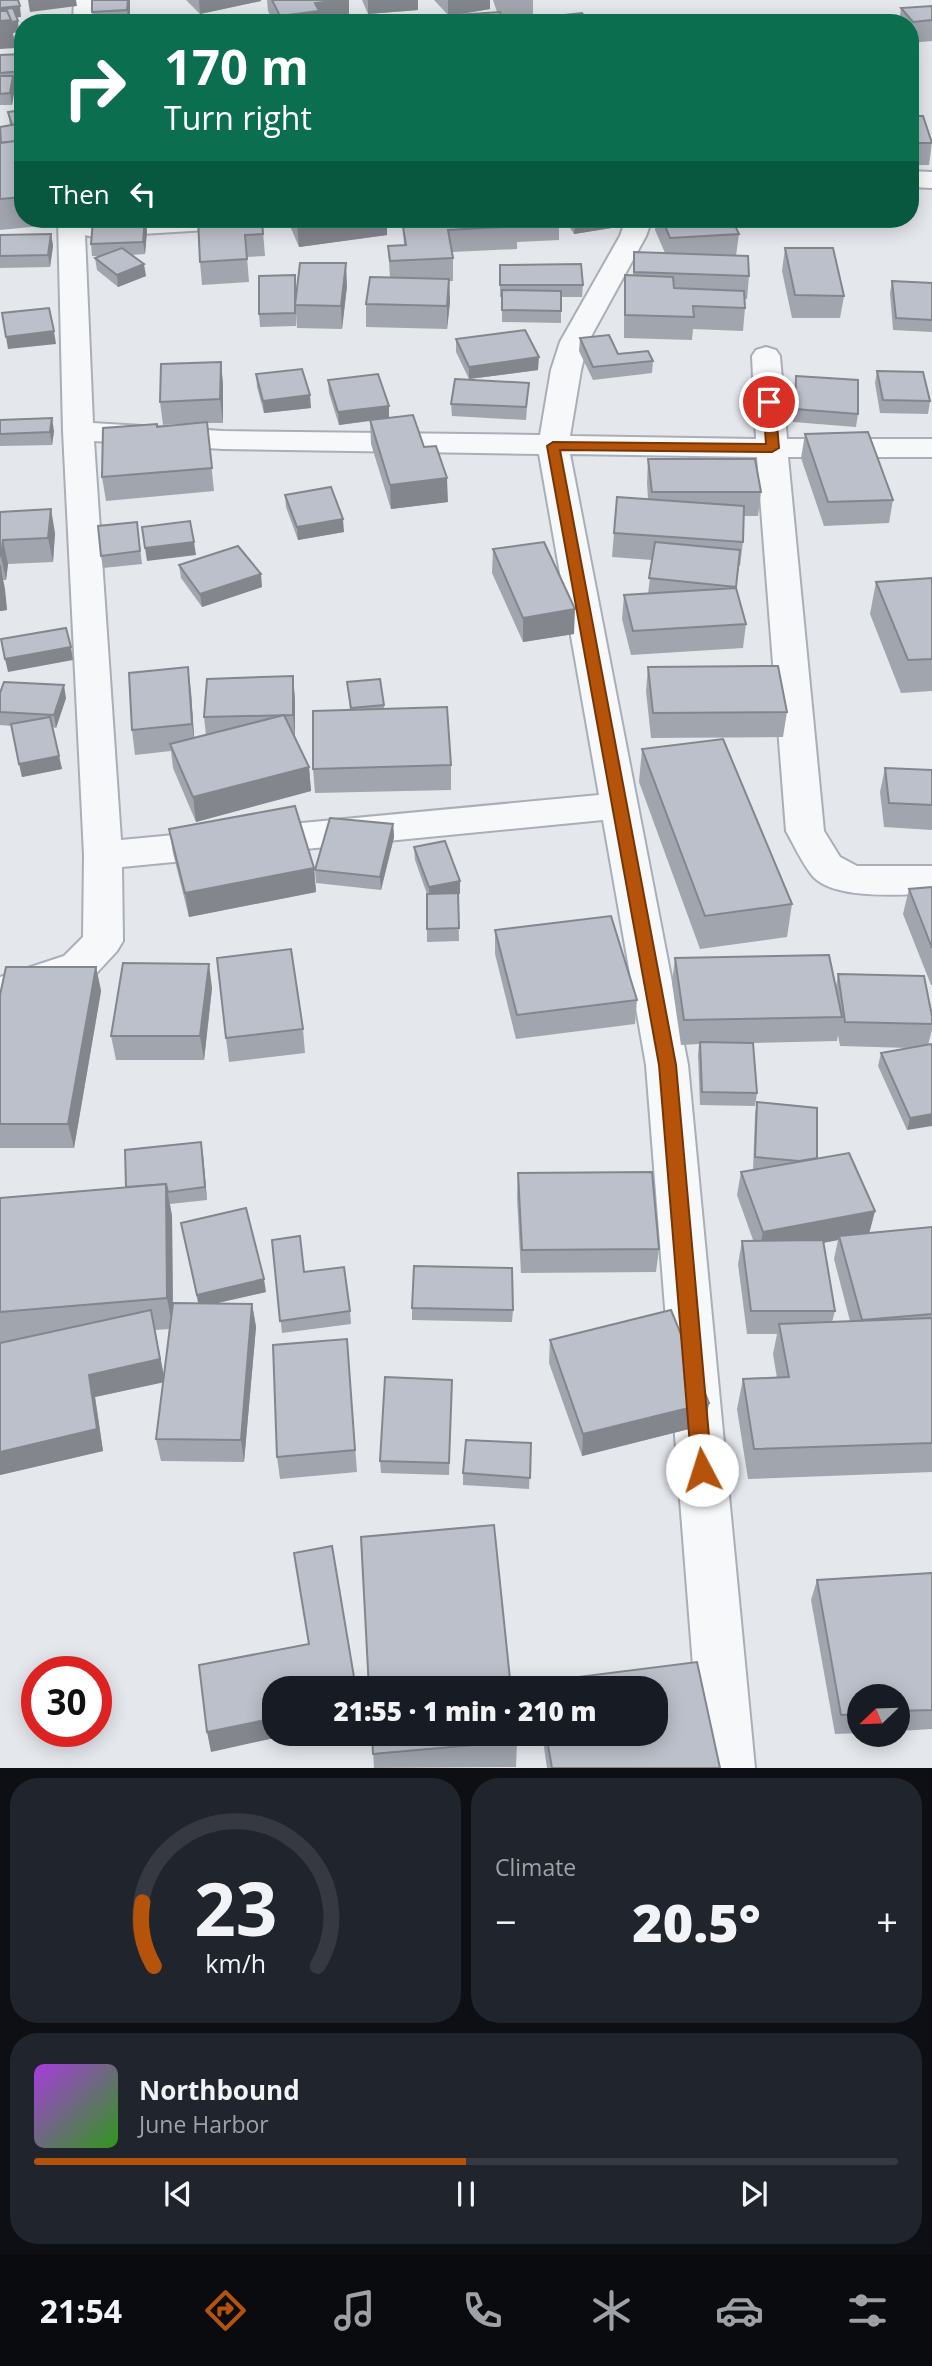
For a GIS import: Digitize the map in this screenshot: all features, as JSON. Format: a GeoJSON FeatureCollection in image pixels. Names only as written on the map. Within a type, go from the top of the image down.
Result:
{"type":"FeatureCollection","features":[{"type":"Feature","properties":{"kind":"street"},"geometry":{"type":"LineString","coordinates":[[0,992],[79,967],[93,955],[103,941],[103,855],[78,432],[71,228]]}},
{"type":"Feature","properties":{"kind":"street"},"geometry":{"type":"LineString","coordinates":[[636,228],[574,342],[566,370],[553,446],[667,1065],[728,1768]]}},
{"type":"Feature","properties":{"kind":"street"},"geometry":{"type":"LineString","coordinates":[[766,356],[805,831],[826,866],[852,880],[932,880]]}},
{"type":"Feature","properties":{"kind":"street"},"geometry":{"type":"LineString","coordinates":[[78,432],[223,440],[553,446],[932,448]]}},
{"type":"Feature","properties":{"kind":"street"},"geometry":{"type":"LineString","coordinates":[[103,855],[619,806]]}},
{"type":"Feature","properties":{"kind":"building"},"geometry":{"type":"Polygon","coordinates":[[[0,0],[18,0],[20,6],[0,8],[0,0]]]}},
{"type":"Feature","properties":{"kind":"building"},"geometry":{"type":"Polygon","coordinates":[[[92,0],[128,0],[127,10],[92,12],[92,0]]]}},
{"type":"Feature","properties":{"kind":"building"},"geometry":{"type":"Polygon","coordinates":[[[272,0],[343,0],[315,3],[319,11],[279,14],[272,0]]]}},
{"type":"Feature","properties":{"kind":"building"},"geometry":{"type":"Polygon","coordinates":[[[932,6],[932,20],[919,21],[919,14],[906,14],[901,8],[932,6]]]}},
{"type":"Feature","properties":{"kind":"building"},"geometry":{"type":"Polygon","coordinates":[[[13,8],[14,22],[11,22],[7,11],[0,10],[13,8]]]}},
{"type":"Feature","properties":{"kind":"building"},"geometry":{"type":"Polygon","coordinates":[[[0,11],[7,11],[11,20],[0,21],[0,11]]]}},
{"type":"Feature","properties":{"kind":"building"},"geometry":{"type":"Polygon","coordinates":[[[14,54],[14,72],[0,73],[0,55],[14,54]]]}},
{"type":"Feature","properties":{"kind":"building"},"geometry":{"type":"Polygon","coordinates":[[[0,76],[13,76],[10,93],[0,94],[0,76]]]}},
{"type":"Feature","properties":{"kind":"building"},"geometry":{"type":"Polygon","coordinates":[[[14,111],[14,125],[12,125],[8,112],[14,111]]]}},
{"type":"Feature","properties":{"kind":"building"},"geometry":{"type":"Polygon","coordinates":[[[919,116],[923,116],[932,143],[919,143],[919,116]]]}},
{"type":"Feature","properties":{"kind":"building"},"geometry":{"type":"Polygon","coordinates":[[[14,125],[14,141],[1,143],[0,127],[14,125]]]}},
{"type":"Feature","properties":{"kind":"building"},"geometry":{"type":"Polygon","coordinates":[[[14,141],[14,198],[0,199],[0,143],[14,141]]]}},
{"type":"Feature","properties":{"kind":"building"},"geometry":{"type":"Polygon","coordinates":[[[92,228],[144,228],[143,242],[91,244],[92,228]]]}},
{"type":"Feature","properties":{"kind":"building"},"geometry":{"type":"Polygon","coordinates":[[[198,228],[263,228],[263,234],[245,235],[247,259],[200,262],[198,228]]]}},
{"type":"Feature","properties":{"kind":"building"},"geometry":{"type":"Polygon","coordinates":[[[403,228],[483,228],[448,230],[453,258],[390,261],[388,246],[406,245],[403,228]]]}},
{"type":"Feature","properties":{"kind":"building"},"geometry":{"type":"Polygon","coordinates":[[[666,228],[736,228],[739,234],[670,238],[666,228]]]}},
{"type":"Feature","properties":{"kind":"building"},"geometry":{"type":"Polygon","coordinates":[[[51,234],[48,255],[0,256],[0,235],[51,234]]]}},
{"type":"Feature","properties":{"kind":"building"},"geometry":{"type":"Polygon","coordinates":[[[122,248],[144,264],[117,275],[95,258],[122,248]]]}},
{"type":"Feature","properties":{"kind":"building"},"geometry":{"type":"Polygon","coordinates":[[[785,248],[833,248],[844,296],[795,295],[785,248]]]}},
{"type":"Feature","properties":{"kind":"building"},"geometry":{"type":"Polygon","coordinates":[[[634,252],[748,256],[749,276],[634,272],[634,252]]]}},
{"type":"Feature","properties":{"kind":"building"},"geometry":{"type":"Polygon","coordinates":[[[300,263],[346,263],[341,306],[295,305],[300,263]]]}},
{"type":"Feature","properties":{"kind":"building"},"geometry":{"type":"Polygon","coordinates":[[[581,264],[583,285],[500,285],[500,265],[581,264]]]}},
{"type":"Feature","properties":{"kind":"building"},"geometry":{"type":"Polygon","coordinates":[[[295,275],[295,313],[259,314],[259,276],[295,275]]]}},
{"type":"Feature","properties":{"kind":"building"},"geometry":{"type":"Polygon","coordinates":[[[625,275],[673,277],[674,288],[744,291],[745,308],[693,306],[694,317],[625,315],[625,275]]]}},
{"type":"Feature","properties":{"kind":"building"},"geometry":{"type":"Polygon","coordinates":[[[370,277],[449,279],[447,306],[366,304],[370,277]]]}},
{"type":"Feature","properties":{"kind":"building"},"geometry":{"type":"Polygon","coordinates":[[[892,281],[932,283],[932,320],[896,318],[892,281]]]}},
{"type":"Feature","properties":{"kind":"building"},"geometry":{"type":"Polygon","coordinates":[[[502,290],[561,291],[561,311],[502,310],[502,290]]]}},
{"type":"Feature","properties":{"kind":"building"},"geometry":{"type":"Polygon","coordinates":[[[49,308],[54,331],[6,337],[2,313],[49,308]]]}},
{"type":"Feature","properties":{"kind":"building"},"geometry":{"type":"Polygon","coordinates":[[[525,330],[539,357],[469,367],[456,339],[525,330]]]}},
{"type":"Feature","properties":{"kind":"building"},"geometry":{"type":"Polygon","coordinates":[[[609,335],[618,354],[648,351],[653,361],[593,367],[580,338],[609,335]]]}},
{"type":"Feature","properties":{"kind":"building"},"geometry":{"type":"Polygon","coordinates":[[[221,362],[220,399],[160,402],[161,364],[221,362]]]}},
{"type":"Feature","properties":{"kind":"building"},"geometry":{"type":"Polygon","coordinates":[[[302,369],[310,395],[263,401],[256,374],[302,369]]]}},
{"type":"Feature","properties":{"kind":"building"},"geometry":{"type":"Polygon","coordinates":[[[877,371],[923,372],[930,401],[883,400],[877,371]]]}},
{"type":"Feature","properties":{"kind":"building"},"geometry":{"type":"Polygon","coordinates":[[[378,374],[389,406],[338,412],[328,380],[378,374]]]}},
{"type":"Feature","properties":{"kind":"building"},"geometry":{"type":"Polygon","coordinates":[[[796,376],[858,380],[858,414],[795,409],[796,376]]]}},
{"type":"Feature","properties":{"kind":"building"},"geometry":{"type":"Polygon","coordinates":[[[455,379],[529,383],[526,407],[451,404],[455,379]]]}},
{"type":"Feature","properties":{"kind":"building"},"geometry":{"type":"Polygon","coordinates":[[[413,415],[424,447],[436,446],[447,478],[390,485],[370,420],[413,415]]]}},
{"type":"Feature","properties":{"kind":"building"},"geometry":{"type":"Polygon","coordinates":[[[52,418],[50,432],[0,434],[0,420],[52,418]]]}},
{"type":"Feature","properties":{"kind":"building"},"geometry":{"type":"Polygon","coordinates":[[[207,422],[212,468],[102,477],[103,428],[157,424],[157,427],[207,422]]]}},
{"type":"Feature","properties":{"kind":"building"},"geometry":{"type":"Polygon","coordinates":[[[868,432],[893,500],[828,502],[805,434],[868,432]]]}},
{"type":"Feature","properties":{"kind":"building"},"geometry":{"type":"Polygon","coordinates":[[[648,459],[755,459],[761,492],[652,492],[648,459]]]}},
{"type":"Feature","properties":{"kind":"building"},"geometry":{"type":"Polygon","coordinates":[[[331,487],[343,519],[297,527],[285,495],[331,487]]]}},
{"type":"Feature","properties":{"kind":"building"},"geometry":{"type":"Polygon","coordinates":[[[617,497],[744,506],[743,542],[614,533],[617,497]]]}},
{"type":"Feature","properties":{"kind":"building"},"geometry":{"type":"Polygon","coordinates":[[[51,509],[48,538],[3,540],[0,556],[0,512],[51,509]]]}},
{"type":"Feature","properties":{"kind":"building"},"geometry":{"type":"Polygon","coordinates":[[[190,521],[194,542],[145,548],[142,527],[190,521]]]}},
{"type":"Feature","properties":{"kind":"building"},"geometry":{"type":"Polygon","coordinates":[[[137,522],[140,551],[101,556],[98,526],[137,522]]]}},
{"type":"Feature","properties":{"kind":"building"},"geometry":{"type":"Polygon","coordinates":[[[544,542],[575,609],[523,618],[493,549],[544,542]]]}},
{"type":"Feature","properties":{"kind":"building"},"geometry":{"type":"Polygon","coordinates":[[[655,542],[740,550],[736,587],[649,578],[655,542]]]}},
{"type":"Feature","properties":{"kind":"building"},"geometry":{"type":"Polygon","coordinates":[[[238,546],[261,574],[200,594],[179,565],[238,546]]]}},
{"type":"Feature","properties":{"kind":"building"},"geometry":{"type":"Polygon","coordinates":[[[932,578],[932,659],[908,660],[876,582],[932,578]]]}},
{"type":"Feature","properties":{"kind":"building"},"geometry":{"type":"Polygon","coordinates":[[[736,588],[746,624],[633,631],[624,595],[736,588]]]}},
{"type":"Feature","properties":{"kind":"building"},"geometry":{"type":"Polygon","coordinates":[[[66,628],[71,647],[5,659],[1,639],[66,628]]]}},
{"type":"Feature","properties":{"kind":"building"},"geometry":{"type":"Polygon","coordinates":[[[778,666],[787,712],[653,713],[648,667],[778,666]]]}},
{"type":"Feature","properties":{"kind":"building"},"geometry":{"type":"Polygon","coordinates":[[[188,667],[192,724],[132,730],[129,673],[188,667]]]}},
{"type":"Feature","properties":{"kind":"building"},"geometry":{"type":"Polygon","coordinates":[[[293,676],[293,715],[204,717],[207,679],[293,676]]]}},
{"type":"Feature","properties":{"kind":"building"},"geometry":{"type":"Polygon","coordinates":[[[380,679],[384,705],[351,708],[347,682],[380,679]]]}},
{"type":"Feature","properties":{"kind":"building"},"geometry":{"type":"Polygon","coordinates":[[[4,682],[64,685],[54,715],[0,712],[0,693],[4,682]]]}},
{"type":"Feature","properties":{"kind":"building"},"geometry":{"type":"Polygon","coordinates":[[[447,707],[451,765],[313,769],[313,711],[447,707]]]}},
{"type":"Feature","properties":{"kind":"building"},"geometry":{"type":"Polygon","coordinates":[[[284,715],[309,767],[193,797],[170,744],[284,715]]]}},
{"type":"Feature","properties":{"kind":"building"},"geometry":{"type":"Polygon","coordinates":[[[50,717],[59,756],[19,764],[11,724],[50,717]]]}},
{"type":"Feature","properties":{"kind":"building"},"geometry":{"type":"Polygon","coordinates":[[[723,739],[792,904],[705,916],[642,749],[723,739]]]}},
{"type":"Feature","properties":{"kind":"building"},"geometry":{"type":"Polygon","coordinates":[[[885,768],[932,770],[932,805],[889,803],[885,768]]]}},
{"type":"Feature","properties":{"kind":"building"},"geometry":{"type":"Polygon","coordinates":[[[295,806],[314,868],[185,893],[169,829],[295,806]]]}},
{"type":"Feature","properties":{"kind":"building"},"geometry":{"type":"Polygon","coordinates":[[[330,818],[393,824],[380,877],[315,870],[330,818]]]}},
{"type":"Feature","properties":{"kind":"building"},"geometry":{"type":"Polygon","coordinates":[[[445,841],[460,881],[429,887],[414,847],[445,841]]]}},
{"type":"Feature","properties":{"kind":"building"},"geometry":{"type":"Polygon","coordinates":[[[932,887],[932,948],[909,889],[932,887]]]}},
{"type":"Feature","properties":{"kind":"building"},"geometry":{"type":"Polygon","coordinates":[[[458,893],[459,928],[427,929],[427,894],[458,893]]]}},
{"type":"Feature","properties":{"kind":"building"},"geometry":{"type":"Polygon","coordinates":[[[611,916],[637,1000],[517,1015],[495,930],[611,916]]]}},
{"type":"Feature","properties":{"kind":"building"},"geometry":{"type":"Polygon","coordinates":[[[291,949],[303,1029],[226,1038],[217,958],[291,949]]]}},
{"type":"Feature","properties":{"kind":"building"},"geometry":{"type":"Polygon","coordinates":[[[829,955],[842,1017],[684,1020],[675,958],[829,955]]]}},
{"type":"Feature","properties":{"kind":"building"},"geometry":{"type":"Polygon","coordinates":[[[123,963],[209,964],[200,1036],[111,1036],[123,963]]]}},
{"type":"Feature","properties":{"kind":"building"},"geometry":{"type":"Polygon","coordinates":[[[6,967],[96,967],[68,1124],[0,1124],[0,995],[6,967]]]}},
{"type":"Feature","properties":{"kind":"building"},"geometry":{"type":"Polygon","coordinates":[[[838,974],[924,976],[932,1024],[845,1022],[838,974]]]}},
{"type":"Feature","properties":{"kind":"building"},"geometry":{"type":"Polygon","coordinates":[[[700,1042],[753,1043],[757,1093],[702,1092],[700,1042]]]}},
{"type":"Feature","properties":{"kind":"building"},"geometry":{"type":"Polygon","coordinates":[[[931,1044],[932,1114],[910,1118],[881,1053],[931,1044]]]}},
{"type":"Feature","properties":{"kind":"building"},"geometry":{"type":"Polygon","coordinates":[[[757,1102],[817,1108],[817,1158],[799,1161],[755,1157],[757,1102]]]}},
{"type":"Feature","properties":{"kind":"building"},"geometry":{"type":"Polygon","coordinates":[[[201,1142],[205,1187],[168,1192],[166,1184],[126,1187],[125,1150],[201,1142]]]}},
{"type":"Feature","properties":{"kind":"building"},"geometry":{"type":"Polygon","coordinates":[[[849,1153],[875,1211],[763,1232],[741,1172],[849,1153]]]}},
{"type":"Feature","properties":{"kind":"building"},"geometry":{"type":"Polygon","coordinates":[[[652,1172],[659,1249],[522,1250],[518,1173],[652,1172]]]}},
{"type":"Feature","properties":{"kind":"building"},"geometry":{"type":"Polygon","coordinates":[[[166,1184],[167,1298],[0,1312],[0,1198],[166,1184]]]}},
{"type":"Feature","properties":{"kind":"building"},"geometry":{"type":"Polygon","coordinates":[[[246,1208],[264,1279],[197,1295],[181,1223],[246,1208]]]}},
{"type":"Feature","properties":{"kind":"building"},"geometry":{"type":"Polygon","coordinates":[[[932,1227],[932,1314],[862,1320],[839,1236],[932,1227]]]}},
{"type":"Feature","properties":{"kind":"building"},"geometry":{"type":"Polygon","coordinates":[[[300,1236],[304,1272],[344,1267],[350,1311],[280,1321],[272,1240],[300,1236]]]}},
{"type":"Feature","properties":{"kind":"building"},"geometry":{"type":"Polygon","coordinates":[[[823,1240],[835,1311],[751,1311],[742,1241],[823,1240]]]}},
{"type":"Feature","properties":{"kind":"building"},"geometry":{"type":"Polygon","coordinates":[[[414,1266],[512,1268],[513,1310],[412,1308],[414,1266]]]}},
{"type":"Feature","properties":{"kind":"building"},"geometry":{"type":"Polygon","coordinates":[[[173,1303],[252,1304],[241,1440],[156,1439],[173,1303]]]}},
{"type":"Feature","properties":{"kind":"building"},"geometry":{"type":"Polygon","coordinates":[[[151,1310],[160,1359],[89,1375],[97,1429],[0,1452],[0,1343],[151,1310]]]}},
{"type":"Feature","properties":{"kind":"building"},"geometry":{"type":"Polygon","coordinates":[[[671,1310],[709,1403],[583,1434],[550,1340],[671,1310]]]}},
{"type":"Feature","properties":{"kind":"building"},"geometry":{"type":"Polygon","coordinates":[[[932,1318],[932,1443],[754,1449],[743,1379],[789,1377],[779,1324],[932,1318]]]}},
{"type":"Feature","properties":{"kind":"building"},"geometry":{"type":"Polygon","coordinates":[[[347,1339],[355,1450],[277,1457],[273,1345],[347,1339]]]}},
{"type":"Feature","properties":{"kind":"building"},"geometry":{"type":"Polygon","coordinates":[[[385,1377],[452,1380],[449,1463],[380,1461],[385,1377]]]}},
{"type":"Feature","properties":{"kind":"building"},"geometry":{"type":"Polygon","coordinates":[[[466,1440],[531,1443],[530,1478],[463,1473],[466,1440]]]}},
{"type":"Feature","properties":{"kind":"building"},"geometry":{"type":"Polygon","coordinates":[[[494,1525],[510,1676],[368,1676],[361,1537],[494,1525]]]}},
{"type":"Feature","properties":{"kind":"building"},"geometry":{"type":"Polygon","coordinates":[[[332,1546],[354,1676],[262,1676],[262,1721],[207,1732],[199,1665],[309,1644],[294,1553],[332,1546]]]}},
{"type":"Feature","properties":{"kind":"building"},"geometry":{"type":"Polygon","coordinates":[[[932,1573],[932,1710],[910,1711],[910,1684],[847,1684],[847,1715],[841,1715],[817,1580],[932,1573]]]}},
{"type":"Feature","properties":{"kind":"building"},"geometry":{"type":"Polygon","coordinates":[[[697,1662],[720,1768],[552,1768],[548,1746],[668,1746],[668,1676],[586,1676],[697,1662]]]}},
{"type":"Feature","properties":{"kind":"building"},"geometry":{"type":"Polygon","coordinates":[[[373,1746],[462,1746],[373,1754],[373,1746]]]}},
{"type":"Feature","properties":{"kind":"route"},"geometry":{"type":"LineString","coordinates":[[702,1470],[667,1065],[553,446],[772,448],[769,402]]}}]}
